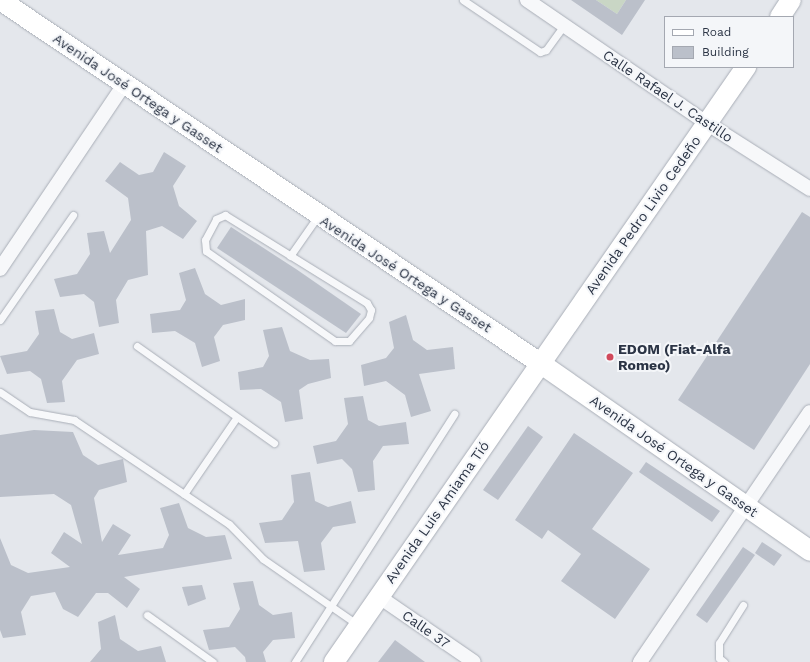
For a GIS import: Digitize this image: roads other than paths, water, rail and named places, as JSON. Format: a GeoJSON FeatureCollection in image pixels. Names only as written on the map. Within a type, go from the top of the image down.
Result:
{"type":"FeatureCollection","features":[{"type":"Feature","properties":{"kind":"main road","name":"Avenida José Ortega y Gasset"},"geometry":{"type":"LineString","coordinates":[[0,0],[125,83],[318,216],[540,362],[810,551]]}},
{"type":"Feature","properties":{"kind":"main road"},"geometry":{"type":"LineString","coordinates":[[781,16],[791,0]]}},
{"type":"Feature","properties":{"kind":"main road","name":"Avenida Pedro Livio Cedeño"},"geometry":{"type":"LineString","coordinates":[[540,362],[708,124],[745,68]]}},
{"type":"Feature","properties":{"kind":"main road","name":"Avenida Luis Amiama Tió"},"geometry":{"type":"LineString","coordinates":[[334,662],[540,362]]}},
{"type":"Feature","properties":{"kind":"street","name":"Calle Rafael J. Castillo"},"geometry":{"type":"LineString","coordinates":[[527,0],[708,124],[810,189]]}},
{"type":"Feature","properties":{"kind":"street"},"geometry":{"type":"LineString","coordinates":[[0,269],[125,83]]}},
{"type":"Feature","properties":{"kind":"street"},"geometry":{"type":"LineString","coordinates":[[640,662],[810,412]]}},
{"type":"Feature","properties":{"kind":"street","name":"Calle 37"},"geometry":{"type":"LineString","coordinates":[[378,596],[474,662]]}},
{"type":"Feature","properties":{"kind":"lane"},"geometry":{"type":"LineString","coordinates":[[463,0],[540,52],[546,50],[564,25]]}},
{"type":"Feature","properties":{"kind":"lane"},"geometry":{"type":"LineString","coordinates":[[0,320],[73,215]]}},
{"type":"Feature","properties":{"kind":"lane"},"geometry":{"type":"LineString","coordinates":[[225,215],[290,256],[367,303],[371,310],[369,318],[349,341],[335,341],[206,251],[205,240],[216,219],[225,215]]}},
{"type":"Feature","properties":{"kind":"lane"},"geometry":{"type":"LineString","coordinates":[[290,256],[318,216]]}},
{"type":"Feature","properties":{"kind":"lane"},"geometry":{"type":"LineString","coordinates":[[138,346],[274,442]]}},
{"type":"Feature","properties":{"kind":"lane"},"geometry":{"type":"LineString","coordinates":[[0,392],[30,412],[74,420],[229,524],[262,559],[332,609],[359,625]]}},
{"type":"Feature","properties":{"kind":"lane"},"geometry":{"type":"LineString","coordinates":[[295,662],[332,609],[454,414]]}},
{"type":"Feature","properties":{"kind":"lane"},"geometry":{"type":"LineString","coordinates":[[184,494],[237,417]]}},
{"type":"Feature","properties":{"kind":"lane"},"geometry":{"type":"LineString","coordinates":[[724,662],[719,658],[719,643],[743,605]]}},
{"type":"Feature","properties":{"kind":"lane"},"geometry":{"type":"LineString","coordinates":[[147,615],[213,662]]}},
{"type":"Feature","properties":{"kind":"place","name":"EDOM (Fiat-Alfa Romeo)"},"geometry":{"type":"Point","coordinates":[610,357]}}]}
